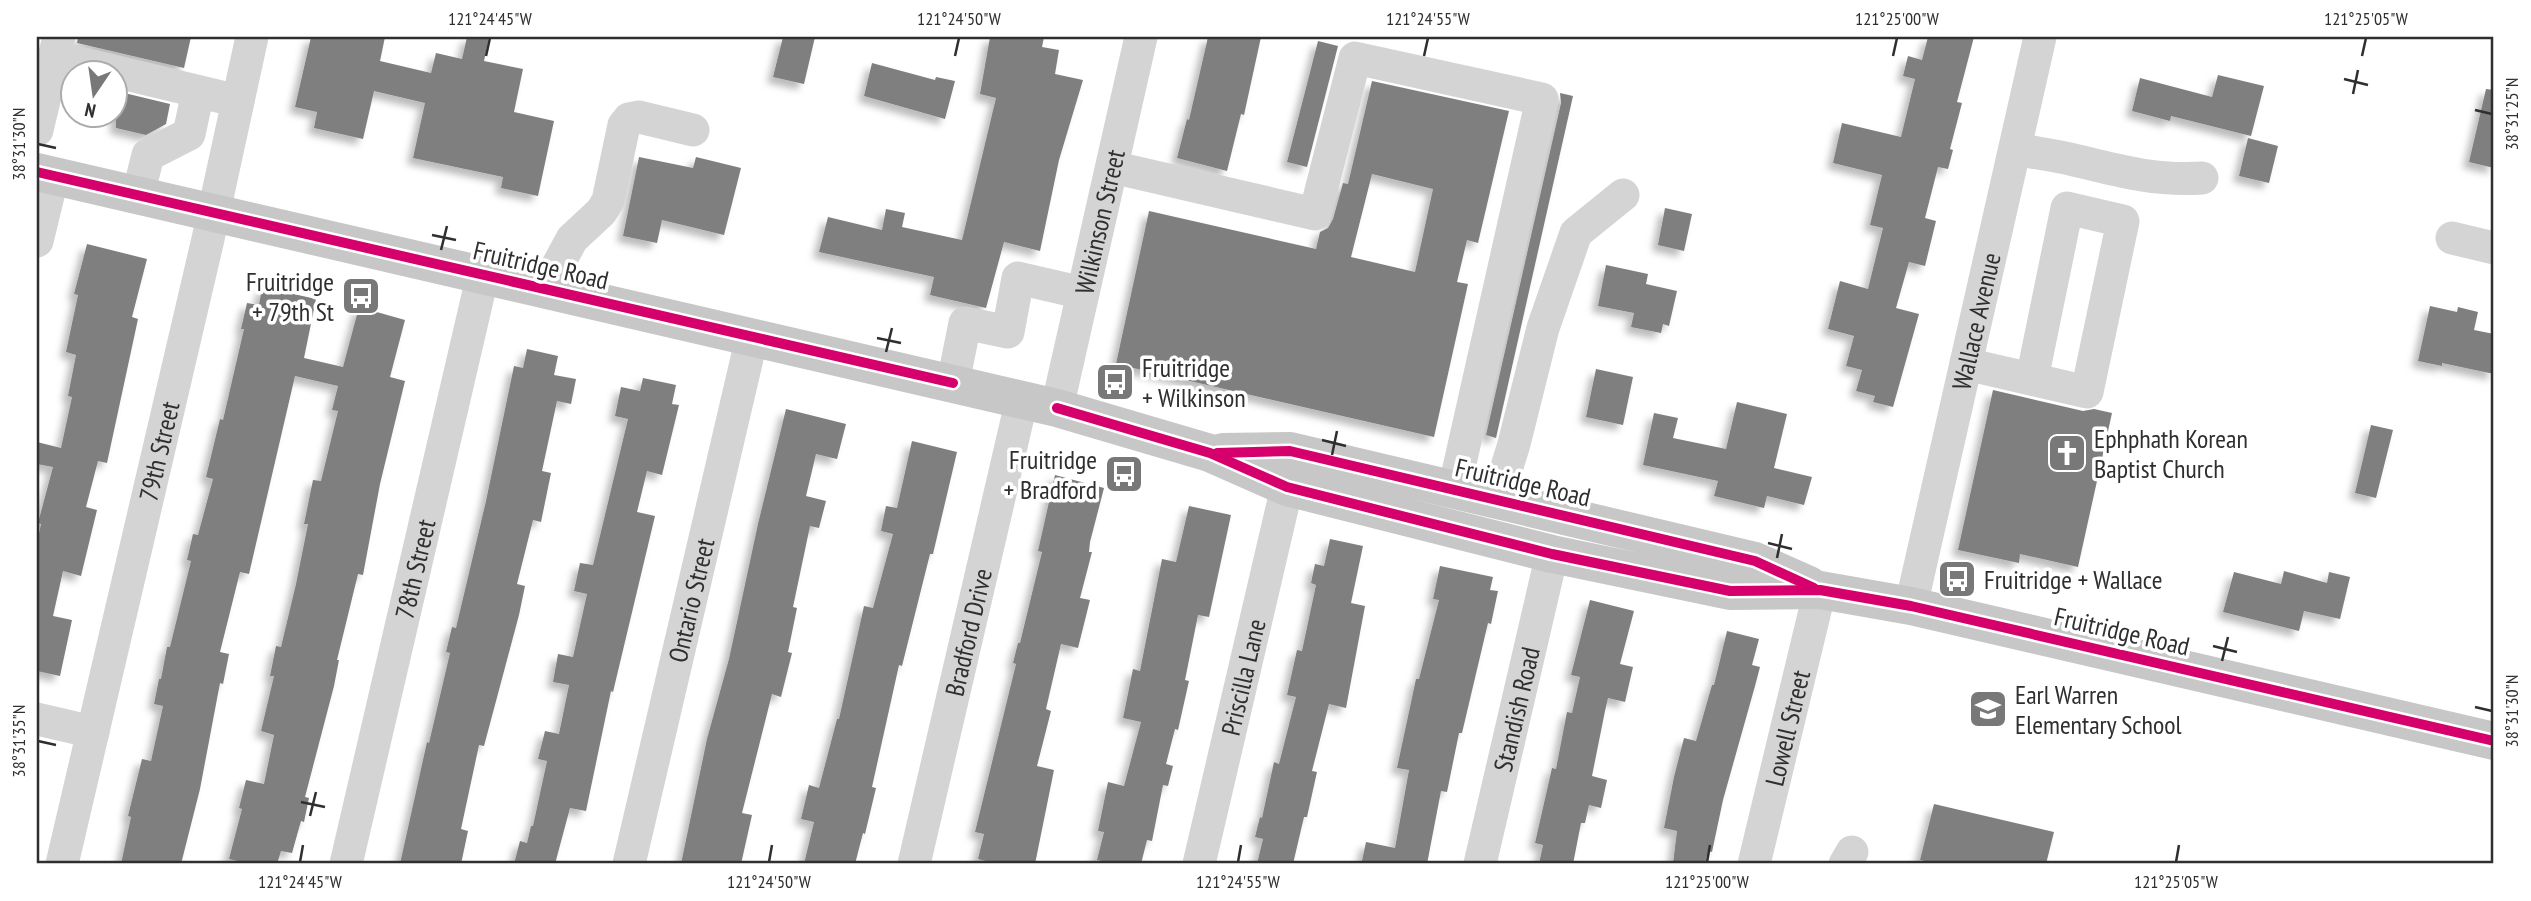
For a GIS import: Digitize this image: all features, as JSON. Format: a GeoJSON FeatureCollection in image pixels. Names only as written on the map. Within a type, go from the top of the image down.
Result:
{"type":"FeatureCollection","features":[{"type":"Feature","properties":{"kind":"main road","name":"Fruitridge Road"},"geometry":{"type":"LineString","coordinates":[[45,173],[1040,404],[1210,453],[1287,487],[1552,554],[1730,591],[1820,590],[1911,606],[2494,741]]}},
{"type":"Feature","properties":{"kind":"main road","name":"Fruitridge Road"},"geometry":{"type":"LineString","coordinates":[[1210,453],[1290,451],[1755,561],[1820,590]]}},
{"type":"Feature","properties":{"kind":"street","name":"79th Street"},"geometry":{"type":"LineString","coordinates":[[62,864],[252,37]]}},
{"type":"Feature","properties":{"kind":"street","name":"Wilkinson Street"},"geometry":{"type":"LineString","coordinates":[[1040,404],[1083,293],[1142,37]]}},
{"type":"Feature","properties":{"kind":"street","name":"Wallace Avenue"},"geometry":{"type":"LineString","coordinates":[[1911,606],[2040,37]]}},
{"type":"Feature","properties":{"kind":"street"},"geometry":{"type":"LineString","coordinates":[[37,130],[57,47],[238,102]]}},
{"type":"Feature","properties":{"kind":"street"},"geometry":{"type":"LineString","coordinates":[[1112,167],[1315,214],[1355,58],[1542,99],[1454,490]]}},
{"type":"Feature","properties":{"kind":"street"},"geometry":{"type":"LineString","coordinates":[[138,195],[148,155],[189,134],[198,92]]}},
{"type":"Feature","properties":{"kind":"street"},"geometry":{"type":"LineString","coordinates":[[545,289],[572,239],[601,212],[608,201],[624,125],[629,119],[639,117],[693,130]]}},
{"type":"Feature","properties":{"kind":"street"},"geometry":{"type":"LineString","coordinates":[[2015,149],[2071,159],[2128,174],[2174,180],[2202,178]]}},
{"type":"Feature","properties":{"kind":"street"},"geometry":{"type":"LineString","coordinates":[[37,241],[45,173]]}},
{"type":"Feature","properties":{"kind":"street"},"geometry":{"type":"LineString","coordinates":[[1497,499],[1544,328],[1576,233],[1623,195]]}},
{"type":"Feature","properties":{"kind":"street"},"geometry":{"type":"LineString","coordinates":[[1966,364],[2087,393],[2123,221],[2067,208],[2032,379]]}},
{"type":"Feature","properties":{"kind":"street"},"geometry":{"type":"LineString","coordinates":[[2452,238],[2494,248]]}},
{"type":"Feature","properties":{"kind":"street","name":"78th Street"},"geometry":{"type":"LineString","coordinates":[[346,864],[482,274]]}},
{"type":"Feature","properties":{"kind":"street"},"geometry":{"type":"LineString","coordinates":[[953,383],[965,323],[1008,332],[1018,278],[1083,293]]}},
{"type":"Feature","properties":{"kind":"street","name":"Ontario Street"},"geometry":{"type":"LineString","coordinates":[[629,864],[752,337]]}},
{"type":"Feature","properties":{"kind":"street","name":"Bradford Drive"},"geometry":{"type":"LineString","coordinates":[[914,864],[1040,404]]}},
{"type":"Feature","properties":{"kind":"street","name":"Priscilla Lane"},"geometry":{"type":"LineString","coordinates":[[1199,864],[1287,487]]}},
{"type":"Feature","properties":{"kind":"street","name":"Standish Road"},"geometry":{"type":"LineString","coordinates":[[1479,864],[1552,554]]}},
{"type":"Feature","properties":{"kind":"street","name":"Lowell Street"},"geometry":{"type":"LineString","coordinates":[[1762,858],[1820,590]]}},
{"type":"Feature","properties":{"kind":"street"},"geometry":{"type":"LineString","coordinates":[[37,719],[93,732]]}},
{"type":"Feature","properties":{"kind":"building"},"geometry":{"type":"Polygon","coordinates":[[[78,37],[191,37],[184,68],[77,43],[78,37]]]}},
{"type":"Feature","properties":{"kind":"building"},"geometry":{"type":"Polygon","coordinates":[[[311,37],[385,37],[380,61],[431,73],[436,53],[462,59],[467,37],[489,37],[484,61],[523,69],[514,112],[554,121],[538,196],[501,188],[503,177],[413,158],[425,103],[374,91],[363,139],[314,128],[317,112],[295,107],[311,37]]]}},
{"type":"Feature","properties":{"kind":"building"},"geometry":{"type":"Polygon","coordinates":[[[783,37],[815,37],[804,84],[773,77],[783,37]]]}},
{"type":"Feature","properties":{"kind":"building"},"geometry":{"type":"Polygon","coordinates":[[[990,37],[1044,37],[1042,47],[1059,50],[1055,74],[1083,80],[1059,160],[1040,251],[1004,242],[986,308],[930,295],[934,277],[819,252],[828,217],[882,230],[886,209],[905,213],[902,227],[962,240],[996,98],[980,94],[990,37]]]}},
{"type":"Feature","properties":{"kind":"building"},"geometry":{"type":"Polygon","coordinates":[[[1208,37],[1261,37],[1244,115],[1241,114],[1227,171],[1177,158],[1187,119],[1189,120],[1208,37]]]}},
{"type":"Feature","properties":{"kind":"building"},"geometry":{"type":"Polygon","coordinates":[[[1928,37],[1974,37],[1957,102],[1962,103],[1950,149],[1953,150],[1948,169],[1938,167],[1925,218],[1936,221],[1925,266],[1909,262],[1896,308],[1919,314],[1893,407],[1873,402],[1875,396],[1856,391],[1862,370],[1846,366],[1854,336],[1828,329],[1840,281],[1868,289],[1883,228],[1870,225],[1882,175],[1833,163],[1842,123],[1901,137],[1915,79],[1903,76],[1908,56],[1922,60],[1928,37]]]}},
{"type":"Feature","properties":{"kind":"building"},"geometry":{"type":"Polygon","coordinates":[[[1318,41],[1338,46],[1307,167],[1287,162],[1318,41]]]}},
{"type":"Feature","properties":{"kind":"building"},"geometry":{"type":"Polygon","coordinates":[[[872,63],[935,80],[936,77],[955,81],[945,119],[864,96],[872,63]]]}},
{"type":"Feature","properties":{"kind":"building"},"geometry":{"type":"Polygon","coordinates":[[[2218,75],[2264,86],[2251,136],[2171,116],[2170,121],[2132,111],[2140,78],[2212,97],[2218,75]]]}},
{"type":"Feature","properties":{"kind":"building"},"geometry":{"type":"Polygon","coordinates":[[[1372,81],[1509,111],[1478,243],[1467,240],[1457,282],[1468,284],[1434,437],[1116,364],[1149,211],[1316,249],[1320,232],[1328,228],[1333,219],[1343,183],[1348,184],[1372,81]],[[1372,174],[1351,257],[1415,272],[1433,189],[1372,174]]]}},
{"type":"Feature","properties":{"kind":"building"},"geometry":{"type":"Polygon","coordinates":[[[2486,89],[2494,90],[2494,168],[2469,162],[2486,89]]]}},
{"type":"Feature","properties":{"kind":"building"},"geometry":{"type":"Polygon","coordinates":[[[1560,93],[1573,96],[1496,438],[1486,435],[1561,103],[1560,93]]]}},
{"type":"Feature","properties":{"kind":"building"},"geometry":{"type":"Polygon","coordinates":[[[130,94],[170,104],[166,124],[146,135],[125,130],[130,130],[130,94]]]}},
{"type":"Feature","properties":{"kind":"building"},"geometry":{"type":"Polygon","coordinates":[[[2248,138],[2278,146],[2269,183],[2239,176],[2248,138]]]}},
{"type":"Feature","properties":{"kind":"building"},"geometry":{"type":"Polygon","coordinates":[[[639,157],[693,168],[696,157],[741,168],[724,235],[662,220],[657,243],[623,236],[639,157]]]}},
{"type":"Feature","properties":{"kind":"building"},"geometry":{"type":"Polygon","coordinates":[[[1665,208],[1692,214],[1684,251],[1658,245],[1665,208]]]}},
{"type":"Feature","properties":{"kind":"building"},"geometry":{"type":"Polygon","coordinates":[[[87,244],[147,259],[132,317],[138,319],[107,463],[98,461],[86,507],[97,510],[81,576],[63,571],[53,616],[72,620],[60,676],[37,671],[37,543],[41,524],[38,523],[53,467],[37,464],[37,442],[61,448],[72,397],[68,396],[76,355],[66,352],[78,295],[74,294],[87,244]]]}},
{"type":"Feature","properties":{"kind":"building"},"geometry":{"type":"Polygon","coordinates":[[[1606,265],[1648,274],[1646,284],[1677,291],[1669,326],[1663,324],[1661,333],[1631,327],[1634,313],[1598,306],[1606,265]]]}},
{"type":"Feature","properties":{"kind":"building"},"geometry":{"type":"Polygon","coordinates":[[[262,287],[316,299],[304,358],[343,367],[359,307],[405,320],[390,377],[405,381],[380,484],[363,575],[358,574],[337,660],[334,686],[305,797],[309,798],[304,822],[301,821],[292,853],[281,851],[277,864],[250,864],[229,859],[242,809],[239,808],[246,780],[264,784],[274,735],[261,731],[274,676],[270,676],[276,646],[281,647],[296,584],[308,524],[304,524],[313,480],[321,481],[338,411],[332,410],[338,386],[295,376],[249,574],[240,572],[220,652],[229,654],[223,684],[220,683],[200,789],[181,864],[121,864],[131,817],[128,816],[142,759],[151,761],[163,706],[154,704],[159,679],[167,647],[170,647],[191,561],[187,560],[193,534],[198,535],[213,479],[206,477],[220,419],[223,420],[244,329],[241,329],[247,303],[259,305],[262,287]]]}},
{"type":"Feature","properties":{"kind":"building"},"geometry":{"type":"Polygon","coordinates":[[[2430,306],[2457,312],[2458,307],[2478,312],[2474,330],[2494,334],[2494,374],[2418,361],[2430,306]]]}},
{"type":"Feature","properties":{"kind":"building"},"geometry":{"type":"Polygon","coordinates":[[[527,349],[558,356],[554,375],[576,379],[571,404],[557,401],[542,471],[551,473],[541,522],[533,520],[517,584],[525,586],[519,615],[484,746],[479,745],[461,829],[468,831],[461,864],[400,864],[450,653],[446,652],[452,627],[456,628],[486,501],[514,366],[523,368],[527,349]]]}},
{"type":"Feature","properties":{"kind":"building"},"geometry":{"type":"Polygon","coordinates":[[[1596,369],[1633,377],[1623,425],[1586,417],[1596,369]]]}},
{"type":"Feature","properties":{"kind":"building"},"geometry":{"type":"Polygon","coordinates":[[[643,378],[676,385],[672,404],[679,405],[662,475],[647,471],[637,512],[655,516],[613,692],[611,691],[586,811],[570,808],[555,864],[514,864],[520,841],[527,843],[533,826],[547,761],[538,759],[545,731],[559,734],[569,685],[553,682],[558,654],[573,657],[587,594],[574,591],[580,563],[593,565],[628,419],[615,416],[621,387],[640,391],[643,378]]]}},
{"type":"Feature","properties":{"kind":"building"},"geometry":{"type":"Polygon","coordinates":[[[1993,390],[2083,411],[2094,409],[2112,413],[2078,567],[2020,554],[2019,563],[1958,550],[1993,390]]]}},
{"type":"Feature","properties":{"kind":"building"},"geometry":{"type":"Polygon","coordinates":[[[1737,402],[1787,414],[1774,468],[1812,477],[1804,505],[1767,496],[1764,508],[1714,496],[1718,481],[1643,465],[1654,413],[1678,418],[1673,438],[1726,449],[1737,402]]]}},
{"type":"Feature","properties":{"kind":"building"},"geometry":{"type":"Polygon","coordinates":[[[786,409],[846,424],[837,459],[816,454],[806,496],[826,501],[819,528],[810,526],[793,607],[797,608],[788,652],[792,653],[781,697],[772,694],[742,813],[752,815],[741,864],[681,864],[707,739],[729,659],[786,409]]]}},
{"type":"Feature","properties":{"kind":"building"},"geometry":{"type":"Polygon","coordinates":[[[2371,425],[2393,430],[2376,498],[2355,493],[2371,425]]]}},
{"type":"Feature","properties":{"kind":"building"},"geometry":{"type":"Polygon","coordinates":[[[912,441],[957,452],[933,554],[930,554],[902,666],[899,665],[872,787],[876,788],[865,834],[863,833],[855,864],[804,864],[814,822],[801,819],[809,785],[819,788],[839,719],[864,606],[873,608],[893,534],[881,531],[886,506],[897,508],[912,441]]]}},
{"type":"Feature","properties":{"kind":"building"},"geometry":{"type":"Polygon","coordinates":[[[1055,475],[1104,488],[1090,542],[1089,552],[1092,552],[1080,598],[1090,600],[1078,648],[1061,644],[1046,709],[1051,711],[1037,766],[1054,770],[1035,864],[997,864],[978,859],[984,834],[975,832],[1016,664],[1013,663],[1042,552],[1038,551],[1055,475]]]}},
{"type":"Feature","properties":{"kind":"building"},"geometry":{"type":"Polygon","coordinates":[[[1189,506],[1231,515],[1209,617],[1198,615],[1185,680],[1189,681],[1178,730],[1175,729],[1166,764],[1173,766],[1168,786],[1163,785],[1152,841],[1147,840],[1141,864],[1117,864],[1097,860],[1104,832],[1098,831],[1108,782],[1124,786],[1141,722],[1123,718],[1133,669],[1140,671],[1162,559],[1176,562],[1189,506]]]}},
{"type":"Feature","properties":{"kind":"building"},"geometry":{"type":"Polygon","coordinates":[[[1330,539],[1363,546],[1351,603],[1365,606],[1346,708],[1329,704],[1312,771],[1317,772],[1307,817],[1304,817],[1293,864],[1257,864],[1263,839],[1255,837],[1260,817],[1262,818],[1274,762],[1279,764],[1296,697],[1287,695],[1297,650],[1302,651],[1316,585],[1311,583],[1315,564],[1324,566],[1330,539]]]}},
{"type":"Feature","properties":{"kind":"building"},"geometry":{"type":"Polygon","coordinates":[[[1440,566],[1493,577],[1490,590],[1498,591],[1462,733],[1459,733],[1447,792],[1441,791],[1427,864],[1378,864],[1362,861],[1366,842],[1395,848],[1409,770],[1397,768],[1416,679],[1419,679],[1439,600],[1433,599],[1440,566]]]}},
{"type":"Feature","properties":{"kind":"building"},"geometry":{"type":"Polygon","coordinates":[[[2284,571],[2327,583],[2329,572],[2350,577],[2340,619],[2304,611],[2299,631],[2223,612],[2234,572],[2281,584],[2284,571]]]}},
{"type":"Feature","properties":{"kind":"building"},"geometry":{"type":"Polygon","coordinates":[[[1590,600],[1634,611],[1620,664],[1633,667],[1625,702],[1608,698],[1605,711],[1592,776],[1607,780],[1601,808],[1589,805],[1585,823],[1581,823],[1573,864],[1539,864],[1543,845],[1535,843],[1552,768],[1556,769],[1567,712],[1572,713],[1580,677],[1571,675],[1590,600]]]}},
{"type":"Feature","properties":{"kind":"building"},"geometry":{"type":"Polygon","coordinates":[[[1727,631],[1759,639],[1752,665],[1760,667],[1723,800],[1712,852],[1708,851],[1705,864],[1673,864],[1677,831],[1664,828],[1674,777],[1684,738],[1696,741],[1714,685],[1727,631]]]}},
{"type":"Feature","properties":{"kind":"building"},"geometry":{"type":"Polygon","coordinates":[[[1934,804],[2054,832],[2046,864],[1938,864],[1920,860],[1934,804]]]}},
{"type":"Feature","properties":{"kind":"cycle path"},"geometry":{"type":"LineString","coordinates":[[37,172],[953,383]]}},
{"type":"Feature","properties":{"kind":"cycle path"},"geometry":{"type":"LineString","coordinates":[[1057,408],[1210,453],[1287,487],[1552,554],[1730,591],[1820,590],[1911,606],[2494,741]]}},
{"type":"Feature","properties":{"kind":"cycle path"},"geometry":{"type":"LineString","coordinates":[[1217,453],[1290,451],[1755,561],[1814,588]]}},
{"type":"Feature","properties":{"kind":"place","name":"Fruitridge + 79th St"},"geometry":{"type":"Point","coordinates":[361,296]}},
{"type":"Feature","properties":{"kind":"place","name":"Fruitridge + Wilkinson"},"geometry":{"type":"Point","coordinates":[1115,382]}},
{"type":"Feature","properties":{"kind":"place","name":"Ephphath Korean Baptist Church"},"geometry":{"type":"Point","coordinates":[2067,453]}},
{"type":"Feature","properties":{"kind":"place","name":"Fruitridge + Bradford"},"geometry":{"type":"Point","coordinates":[1124,474]}},
{"type":"Feature","properties":{"kind":"place","name":"Fruitridge + Wallace"},"geometry":{"type":"Point","coordinates":[1957,579]}},
{"type":"Feature","properties":{"kind":"place","name":"Earl Warren Elementary School"},"geometry":{"type":"Point","coordinates":[1988,709]}}]}
